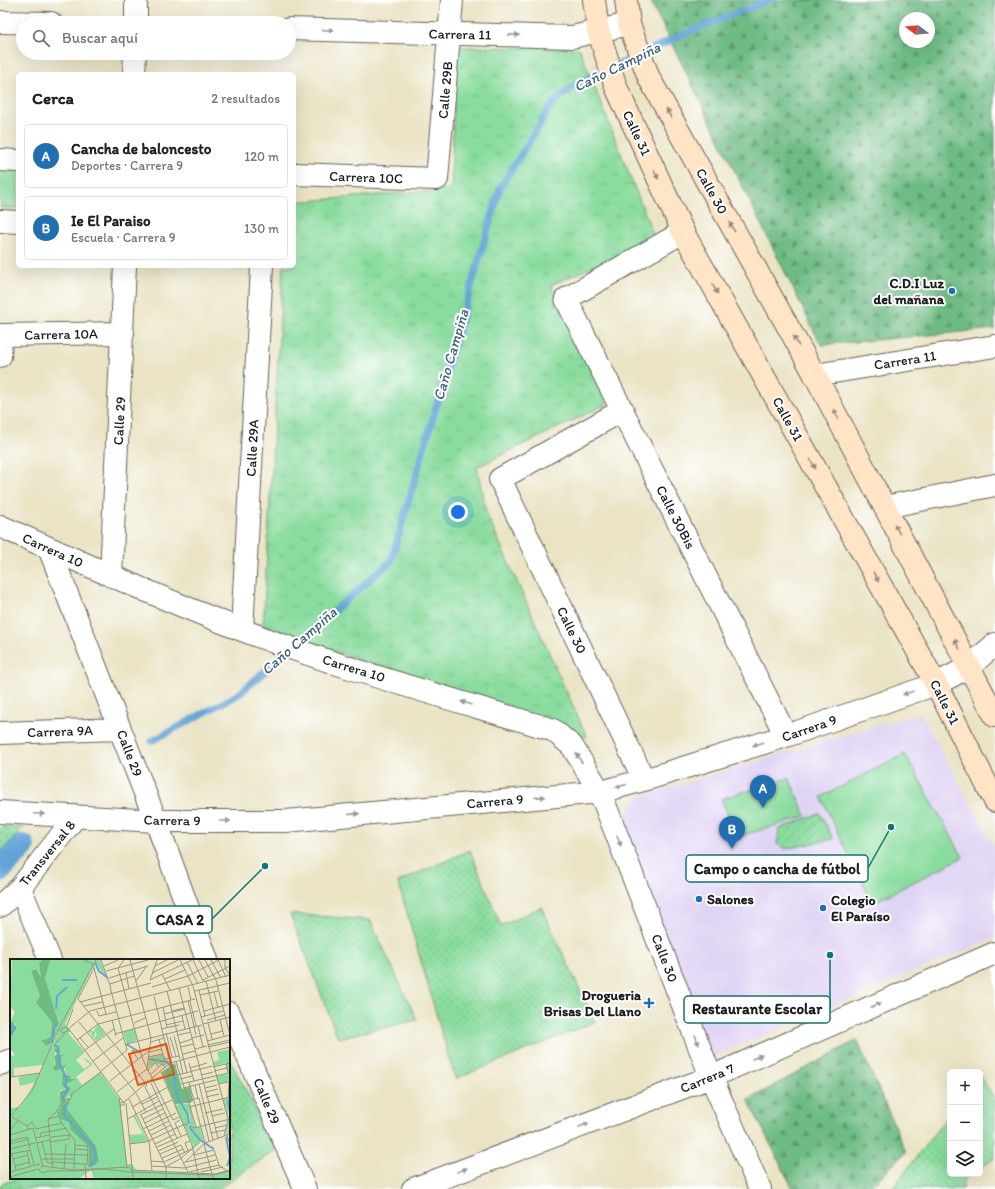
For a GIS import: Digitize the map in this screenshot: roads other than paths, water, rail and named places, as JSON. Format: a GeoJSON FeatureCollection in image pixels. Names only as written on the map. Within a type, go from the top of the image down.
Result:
{"type":"FeatureCollection","features":[{"type":"Feature","properties":{"kind":"main road"},"geometry":{"type":"LineString","coordinates":[[594,0],[598,30]]}},
{"type":"Feature","properties":{"kind":"main road","name":"Calle 30"},"geometry":{"type":"LineString","coordinates":[[626,0],[629,24],[649,78],[815,375]]}},
{"type":"Feature","properties":{"kind":"main road","name":"Calle 31"},"geometry":{"type":"LineString","coordinates":[[598,30],[616,88],[684,232],[936,684],[995,801]]}},
{"type":"Feature","properties":{"kind":"main road"},"geometry":{"type":"LineString","coordinates":[[815,375],[995,716]]}},
{"type":"Feature","properties":{"kind":"street"},"geometry":{"type":"LineString","coordinates":[[136,0],[136,16]]}},
{"type":"Feature","properties":{"kind":"street","name":"Calle 29B"},"geometry":{"type":"LineString","coordinates":[[437,179],[452,0]]}},
{"type":"Feature","properties":{"kind":"street"},"geometry":{"type":"LineString","coordinates":[[0,22],[16,22]]}},
{"type":"Feature","properties":{"kind":"street","name":"Carrera 11"},"geometry":{"type":"LineString","coordinates":[[296,29],[572,37],[629,24]]}},
{"type":"Feature","properties":{"kind":"street"},"geometry":{"type":"LineString","coordinates":[[134,72],[135,60]]}},
{"type":"Feature","properties":{"kind":"street"},"geometry":{"type":"LineString","coordinates":[[0,160],[16,161]]}},
{"type":"Feature","properties":{"kind":"street","name":"Carrera 10C"},"geometry":{"type":"LineString","coordinates":[[296,174],[437,179]]}},
{"type":"Feature","properties":{"kind":"street"},"geometry":{"type":"LineString","coordinates":[[0,221],[16,222]]}},
{"type":"Feature","properties":{"kind":"street","name":"Calle 30Bis"},"geometry":{"type":"LineString","coordinates":[[684,232],[566,299],[786,736]]}},
{"type":"Feature","properties":{"kind":"street","name":"Calle 29"},"geometry":{"type":"LineString","coordinates":[[111,576],[125,268]]}},
{"type":"Feature","properties":{"kind":"street","name":"Calle 29A"},"geometry":{"type":"LineString","coordinates":[[242,630],[262,268]]}},
{"type":"Feature","properties":{"kind":"street","name":"Carrera 10A"},"geometry":{"type":"LineString","coordinates":[[0,342],[123,333]]}},
{"type":"Feature","properties":{"kind":"street","name":"Carrera 11"},"geometry":{"type":"LineString","coordinates":[[815,375],[995,346]]}},
{"type":"Feature","properties":{"kind":"street","name":"Calle 30"},"geometry":{"type":"LineString","coordinates":[[622,410],[500,480],[644,780]]}},
{"type":"Feature","properties":{"kind":"street"},"geometry":{"type":"LineString","coordinates":[[885,507],[995,485]]}},
{"type":"Feature","properties":{"kind":"street","name":"Carrera 10"},"geometry":{"type":"LineString","coordinates":[[0,526],[111,576],[242,630],[291,648],[553,730],[572,746],[600,792]]}},
{"type":"Feature","properties":{"kind":"street","name":"Calle 29"},"geometry":{"type":"LineString","coordinates":[[49,548],[156,821],[207,959]]}},
{"type":"Feature","properties":{"kind":"street","name":"Carrera 9"},"geometry":{"type":"LineString","coordinates":[[0,812],[156,821],[286,821],[600,792],[786,736],[936,684],[969,667],[995,644]]}},
{"type":"Feature","properties":{"kind":"street","name":"Carrera 9A"},"geometry":{"type":"LineString","coordinates":[[0,733],[120,729]]}},
{"type":"Feature","properties":{"kind":"street","name":"Calle 30"},"geometry":{"type":"LineString","coordinates":[[600,792],[711,1077],[760,1189]]}},
{"type":"Feature","properties":{"kind":"street","name":"Transversal 8"},"geometry":{"type":"LineString","coordinates":[[0,906],[20,888],[76,816]]}},
{"type":"Feature","properties":{"kind":"street"},"geometry":{"type":"LineString","coordinates":[[20,888],[50,959]]}},
{"type":"Feature","properties":{"kind":"street","name":"Carrera 7"},"geometry":{"type":"LineString","coordinates":[[413,1189],[711,1077],[995,953]]}},
{"type":"Feature","properties":{"kind":"street","name":"Calle 29"},"geometry":{"type":"LineString","coordinates":[[230,1015],[305,1189]]}},
{"type":"Feature","properties":{"kind":"street"},"geometry":{"type":"LineString","coordinates":[[0,1064],[10,1060]]}},
{"type":"Feature","properties":{"kind":"waterway","name":"Caño Campiña"},"geometry":{"type":"LineString","coordinates":[[152,741],[239,694],[391,561],[500,188],[553,103],[578,83],[700,27],[770,0]]}},
{"type":"Feature","properties":{"kind":"waterway","name":"Caño Campiña"},"geometry":{"type":"LineString","coordinates":[[0,870],[23,846]]}},
{"type":"Feature","properties":{"kind":"place","name":"C.D.I Luz del mañana"},"geometry":{"type":"Point","coordinates":[952,291]}},
{"type":"Feature","properties":{"kind":"place","name":"Cancha de baloncesto"},"geometry":{"type":"Point","coordinates":[763,808]}},
{"type":"Feature","properties":{"kind":"place","name":"Campo o cancha de fútbol"},"geometry":{"type":"Point","coordinates":[891,827]}},
{"type":"Feature","properties":{"kind":"place","name":"Ie El Paraiso"},"geometry":{"type":"Point","coordinates":[732,849]}},
{"type":"Feature","properties":{"kind":"place","name":"CASA 2"},"geometry":{"type":"Point","coordinates":[265,866]}},
{"type":"Feature","properties":{"kind":"place","name":"Salones"},"geometry":{"type":"Point","coordinates":[699,899]}},
{"type":"Feature","properties":{"kind":"place","name":"Colegio El Paraíso"},"geometry":{"type":"Point","coordinates":[823,908]}},
{"type":"Feature","properties":{"kind":"place","name":"Restaurante Escolar"},"geometry":{"type":"Point","coordinates":[830,955]}},
{"type":"Feature","properties":{"kind":"place","name":"Drogueria Brisas Del Llano"},"geometry":{"type":"Point","coordinates":[649,1003]}}]}
